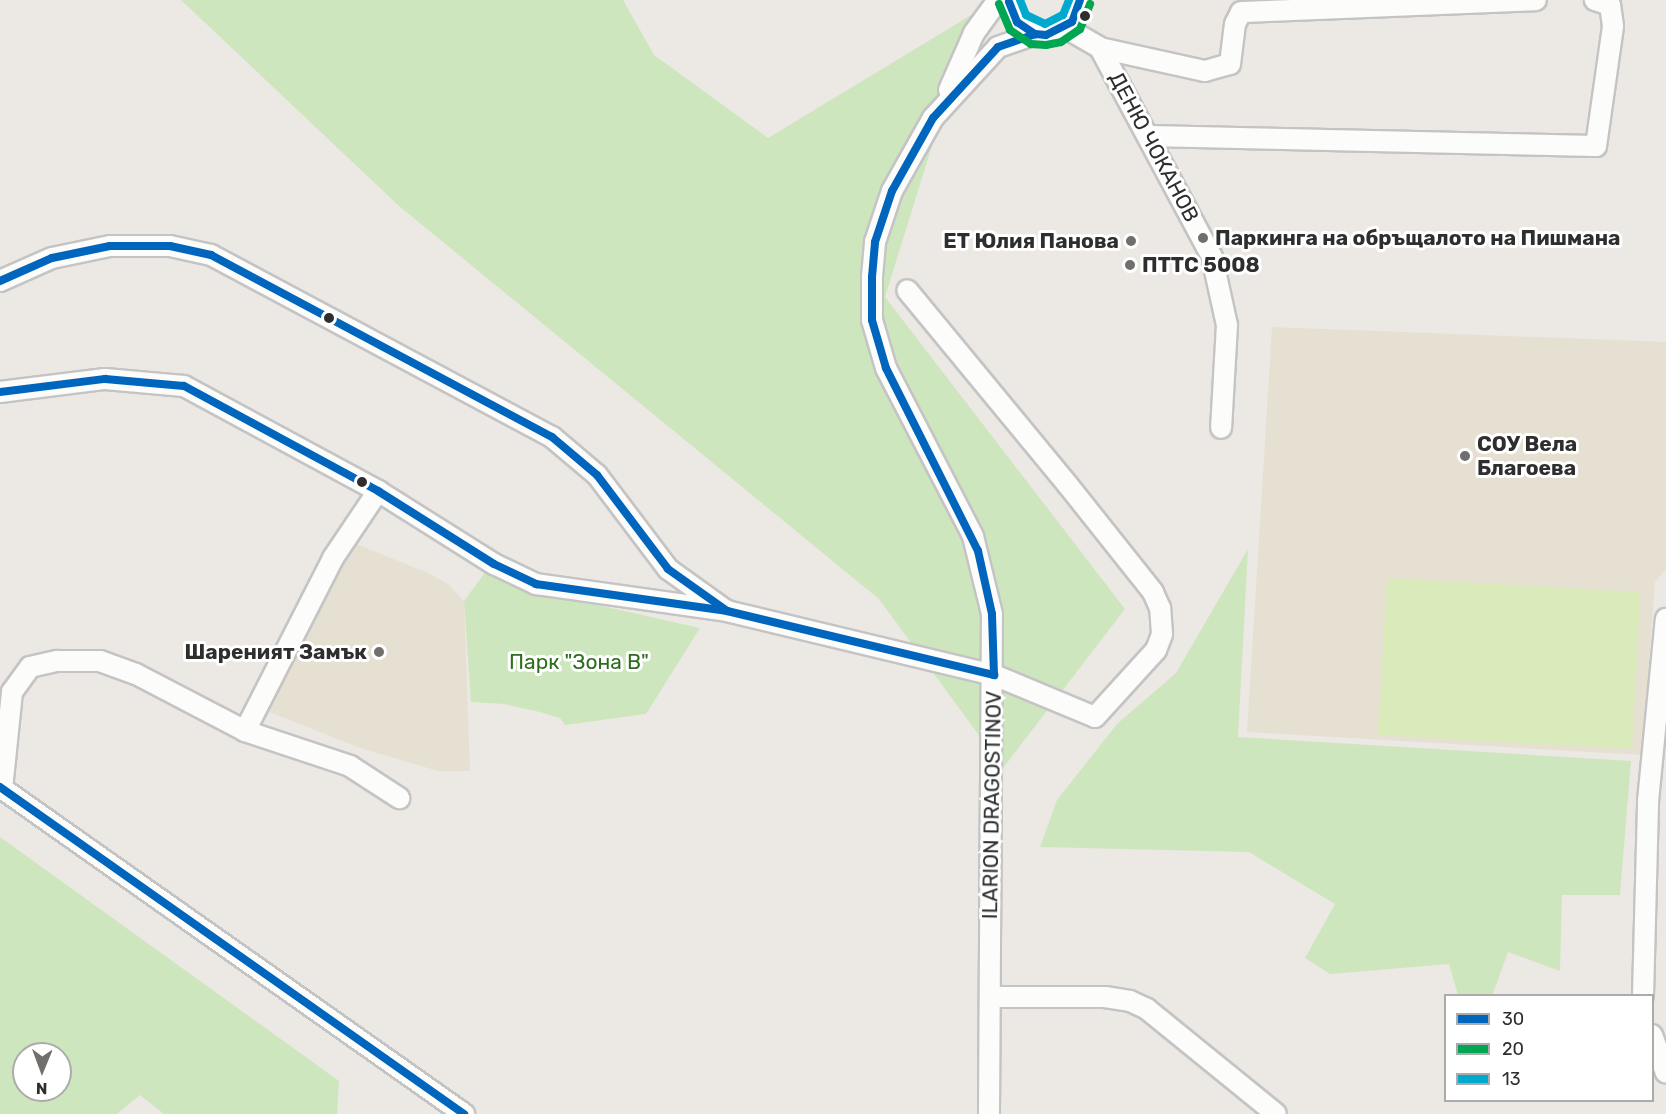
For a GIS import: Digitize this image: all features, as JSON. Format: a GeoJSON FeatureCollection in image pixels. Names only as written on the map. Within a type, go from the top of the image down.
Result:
{"type":"FeatureCollection","features":[{"type":"Feature","properties":{"kind":"street","name":"ILARION DRAGOSTINOV"},"geometry":{"type":"LineString","coordinates":[[989,1114],[994,675],[992,614],[978,551],[965,519],[886,368],[872,320],[873,258],[885,207],[898,176],[942,106],[974,33],[999,0]]}},
{"type":"Feature","properties":{"kind":"street"},"geometry":{"type":"LineString","coordinates":[[1009,0],[1017,22],[1035,34]]}},
{"type":"Feature","properties":{"kind":"street"},"geometry":{"type":"LineString","coordinates":[[1066,28],[1077,14],[1080,0]]}},
{"type":"Feature","properties":{"kind":"street"},"geometry":{"type":"LineString","coordinates":[[1100,48],[1205,71],[1230,64],[1235,24],[1241,12],[1536,0]]}},
{"type":"Feature","properties":{"kind":"street"},"geometry":{"type":"LineString","coordinates":[[1149,136],[1596,146],[1612,26],[1610,5],[1595,0]]}},
{"type":"Feature","properties":{"kind":"street","name":"ILARION DRAGOSTINOV"},"geometry":{"type":"LineString","coordinates":[[942,106],[998,47],[1035,34],[1056,33],[1066,28]]}},
{"type":"Feature","properties":{"kind":"street","name":"ДЕНЮ ЧОКАНОВ"},"geometry":{"type":"LineString","coordinates":[[1066,28],[1100,48],[1212,257],[1227,325],[1221,428]]}},
{"type":"Feature","properties":{"kind":"street"},"geometry":{"type":"LineString","coordinates":[[0,280],[52,258],[110,246],[170,246],[211,255],[552,437],[597,475],[668,569],[727,611]]}},
{"type":"Feature","properties":{"kind":"street"},"geometry":{"type":"LineString","coordinates":[[0,392],[105,380],[184,386],[378,491],[494,564],[536,584],[727,611],[994,675],[1095,717],[1156,650],[1162,634],[1160,608],[1153,592],[1075,493],[907,290]]}},
{"type":"Feature","properties":{"kind":"street"},"geometry":{"type":"LineString","coordinates":[[245,731],[333,558],[378,491]]}},
{"type":"Feature","properties":{"kind":"street"},"geometry":{"type":"LineString","coordinates":[[1643,994],[1648,801],[1666,619]]}},
{"type":"Feature","properties":{"kind":"street"},"geometry":{"type":"LineString","coordinates":[[399,798],[350,766],[245,731],[136,675],[100,661],[57,661],[30,667],[12,692],[1,788],[464,1114]]}},
{"type":"Feature","properties":{"kind":"street"},"geometry":{"type":"LineString","coordinates":[[990,997],[1106,997],[1130,1001],[1147,1009],[1276,1114]]}},
{"type":"Feature","properties":{"kind":"street"},"geometry":{"type":"LineString","coordinates":[[1654,1038],[1666,1073]]}},
{"type":"Feature","properties":{"kind":"shaded area","name":"СОУ Вела Благоева"},"geometry":{"type":"Polygon","coordinates":[[[1272,327],[1666,342],[1666,569],[1655,582],[1642,755],[1247,732],[1272,327]]]}},
{"type":"Feature","properties":{"kind":"shaded area","name":"Шареният Замък"},"geometry":{"type":"Polygon","coordinates":[[[349,541],[428,573],[448,584],[464,601],[470,771],[438,771],[360,748],[264,710],[349,541]]]}},
{"type":"Feature","properties":{"kind":"green space"},"geometry":{"type":"Polygon","coordinates":[[[181,0],[623,0],[654,55],[768,138],[973,14],[885,297],[1125,609],[1003,768],[879,599],[399,206],[181,0]]]}},
{"type":"Feature","properties":{"kind":"green space"},"geometry":{"type":"Polygon","coordinates":[[[1248,549],[1238,737],[1631,761],[1620,895],[1562,895],[1560,971],[1508,952],[1493,994],[1458,994],[1449,964],[1330,974],[1305,958],[1335,904],[1249,852],[1040,847],[1057,800],[1117,724],[1176,673],[1248,549]]]}},
{"type":"Feature","properties":{"kind":"green space","name":"Парк \"Зона В\""},"geometry":{"type":"Polygon","coordinates":[[[489,567],[540,592],[700,628],[646,714],[565,725],[560,718],[540,712],[504,704],[471,702],[464,601],[489,567]]]}},
{"type":"Feature","properties":{"kind":"green space"},"geometry":{"type":"Polygon","coordinates":[[[1387,578],[1640,592],[1632,749],[1378,735],[1387,578]]]}},
{"type":"Feature","properties":{"kind":"green space"},"geometry":{"type":"Polygon","coordinates":[[[0,837],[339,1081],[337,1114],[164,1114],[140,1095],[117,1114],[0,1114],[0,837]]]}},
{"type":"Feature","properties":{"kind":"transit line","name":"13"},"geometry":{"type":"LineString","coordinates":[[1020,0],[1026,15],[1045,24],[1063,15],[1069,0]]}},
{"type":"Feature","properties":{"kind":"transit line","name":"30"},"geometry":{"type":"LineString","coordinates":[[1009,2],[1017,22],[1035,34],[1046,35],[1072,22],[1080,0]]}},
{"type":"Feature","properties":{"kind":"transit line","name":"20"},"geometry":{"type":"LineString","coordinates":[[999,4],[1010,30],[1031,44],[1046,45],[1061,42],[1080,29],[1090,4]]}},
{"type":"Feature","properties":{"kind":"transit line","name":"30"},"geometry":{"type":"LineString","coordinates":[[0,392],[105,379],[184,386],[378,491],[494,564],[536,584],[727,611],[994,675],[992,614],[978,551],[886,368],[872,320],[872,277],[875,242],[892,191],[933,118],[998,47],[1035,34]]}},
{"type":"Feature","properties":{"kind":"transit line","name":"30"},"geometry":{"type":"LineString","coordinates":[[0,281],[52,258],[110,246],[170,246],[211,255],[552,437],[597,475],[668,569],[727,611]]}},
{"type":"Feature","properties":{"kind":"transit line","name":"30"},"geometry":{"type":"LineString","coordinates":[[0,787],[464,1114]]}},
{"type":"Feature","properties":{"kind":"place","name":"Паркинга на обръщалото на Пишмана"},"geometry":{"type":"Point","coordinates":[1203,238]}},
{"type":"Feature","properties":{"kind":"place","name":"ЕТ Юлия Панова"},"geometry":{"type":"Point","coordinates":[1131,241]}},
{"type":"Feature","properties":{"kind":"place","name":"ПТТС 5008"},"geometry":{"type":"Point","coordinates":[1130,265]}},
{"type":"Feature","properties":{"kind":"place","name":"СОУ Вела Благоева"},"geometry":{"type":"Point","coordinates":[1465,456]}},
{"type":"Feature","properties":{"kind":"place","name":"Шареният Замък"},"geometry":{"type":"Point","coordinates":[379,652]}}]}
